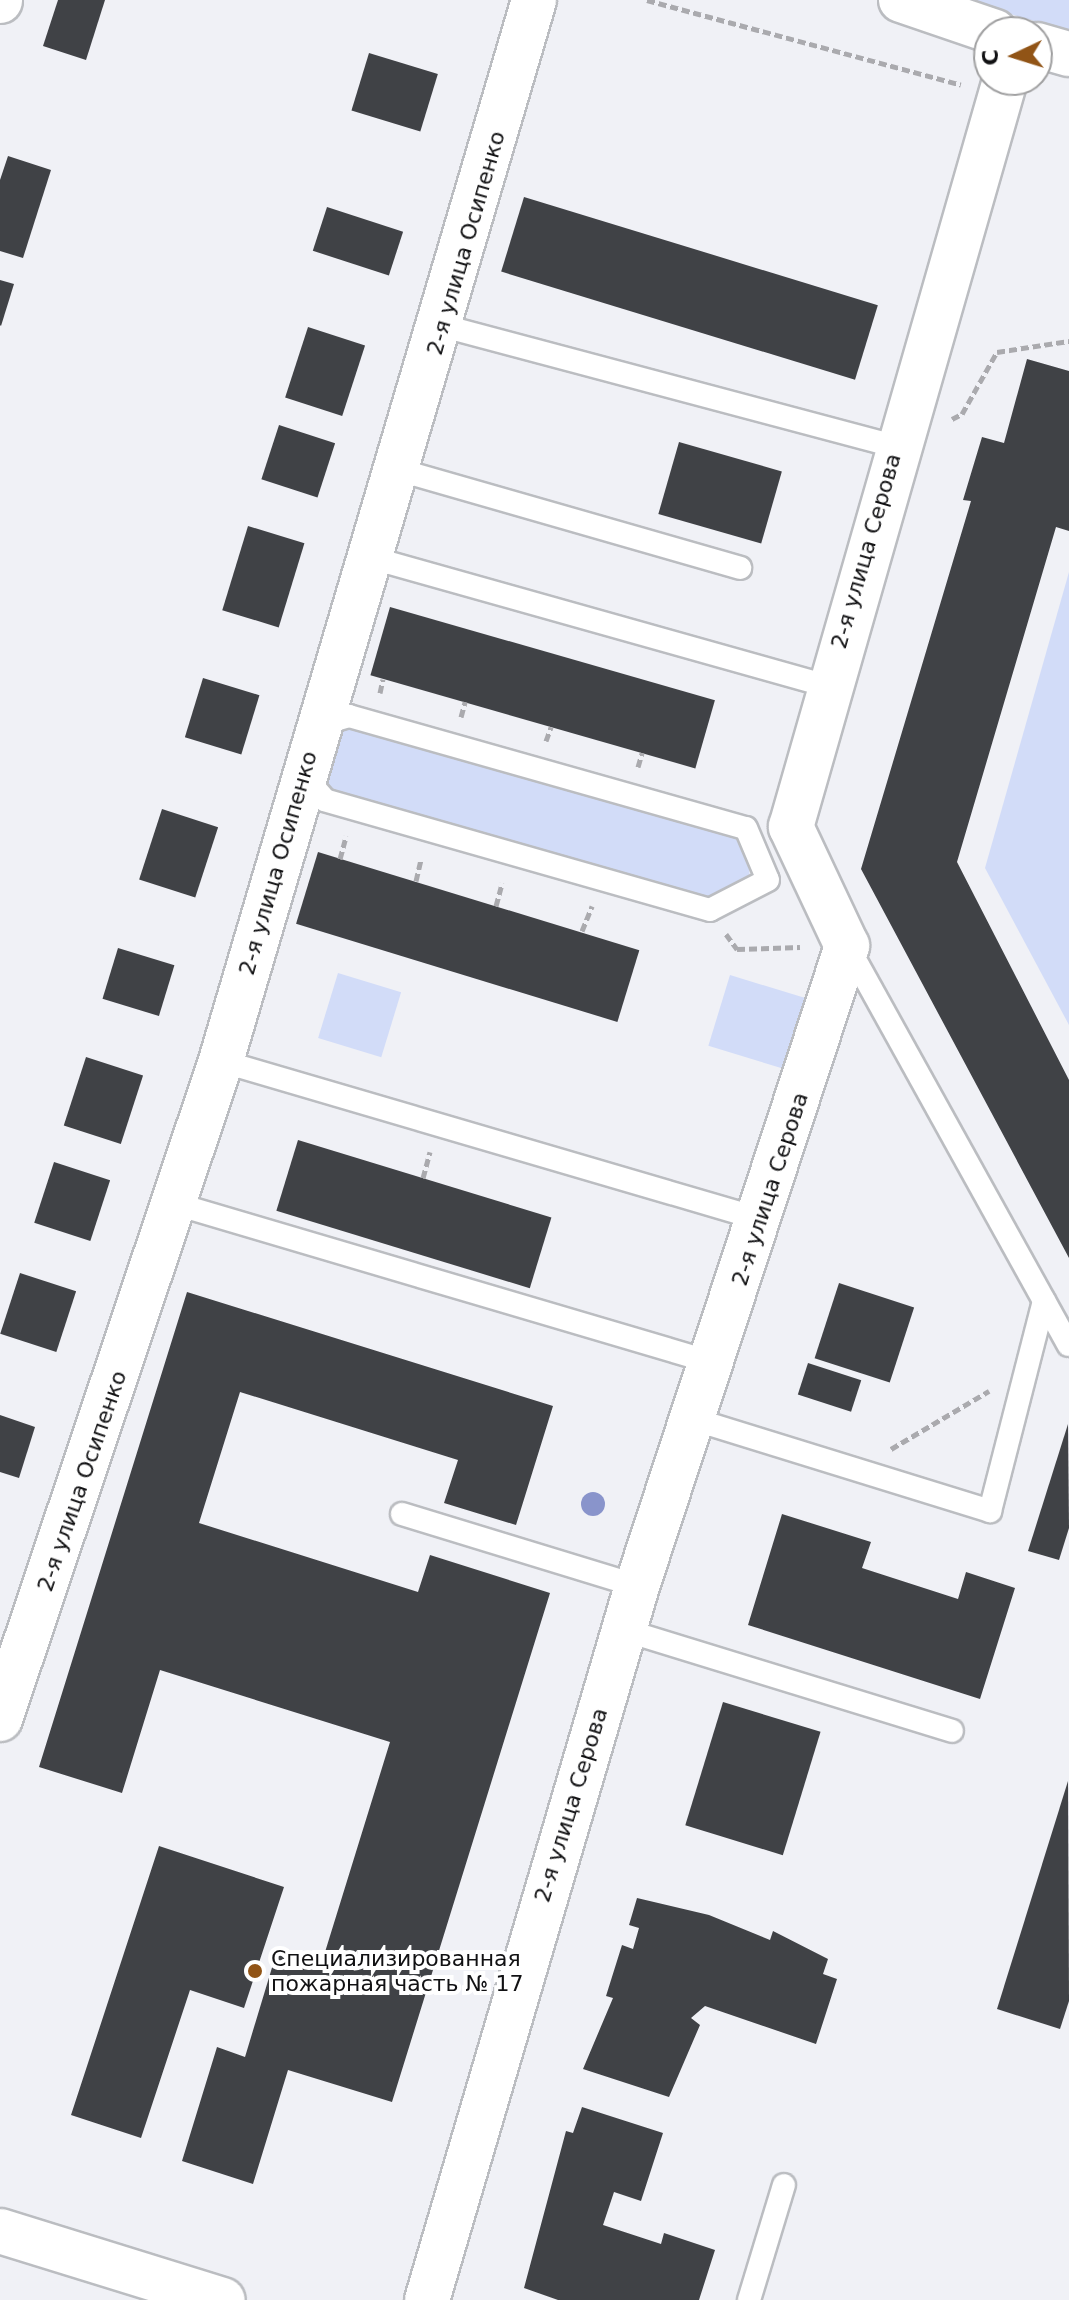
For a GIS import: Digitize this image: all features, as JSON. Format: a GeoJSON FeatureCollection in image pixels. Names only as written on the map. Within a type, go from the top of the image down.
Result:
{"type":"FeatureCollection","features":[{"type":"Feature","properties":{"kind":"street","name":"2-я улица Осипенко"},"geometry":{"type":"LineString","coordinates":[[0,1719],[176,1204],[221,1061],[314,741],[443,326],[534,0]]}},
{"type":"Feature","properties":{"kind":"street"},"geometry":{"type":"LineString","coordinates":[[901,0],[973,25]]}},
{"type":"Feature","properties":{"kind":"street","name":"2-я улица Серова"},"geometry":{"type":"LineString","coordinates":[[427,2300],[637,1586],[696,1420],[847,946],[787,872],[791,827],[895,446],[1001,96]]}},
{"type":"Feature","properties":{"kind":"street"},"geometry":{"type":"LineString","coordinates":[[2,2239],[223,2300]]}},
{"type":"Feature","properties":{"kind":"lane"},"geometry":{"type":"LineString","coordinates":[[443,326],[895,446]]}},
{"type":"Feature","properties":{"kind":"lane"},"geometry":{"type":"LineString","coordinates":[[399,470],[740,568]]}},
{"type":"Feature","properties":{"kind":"lane"},"geometry":{"type":"LineString","coordinates":[[372,558],[828,686]]}},
{"type":"Feature","properties":{"kind":"lane"},"geometry":{"type":"LineString","coordinates":[[349,716],[717,817],[752,830],[787,872],[710,910],[325,800],[311,784],[314,741],[332,721],[349,716]]}},
{"type":"Feature","properties":{"kind":"lane"},"geometry":{"type":"LineString","coordinates":[[847,946],[1069,1345]]}},
{"type":"Feature","properties":{"kind":"lane"},"geometry":{"type":"LineString","coordinates":[[221,1061],[760,1219]]}},
{"type":"Feature","properties":{"kind":"lane"},"geometry":{"type":"LineString","coordinates":[[176,1204],[714,1363]]}},
{"type":"Feature","properties":{"kind":"lane"},"geometry":{"type":"LineString","coordinates":[[696,1420],[990,1511],[1044,1301]]}},
{"type":"Feature","properties":{"kind":"lane"},"geometry":{"type":"LineString","coordinates":[[402,1514],[637,1586]]}},
{"type":"Feature","properties":{"kind":"lane"},"geometry":{"type":"LineString","coordinates":[[624,1630],[952,1731]]}},
{"type":"Feature","properties":{"kind":"lane"},"geometry":{"type":"LineString","coordinates":[[749,2300],[784,2185]]}},
{"type":"Feature","properties":{"kind":"path"},"geometry":{"type":"LineString","coordinates":[[647,0],[973,81]]}},
{"type":"Feature","properties":{"kind":"path"},"geometry":{"type":"LineString","coordinates":[[895,446],[962,414],[997,352],[1069,341]]}},
{"type":"Feature","properties":{"kind":"path"},"geometry":{"type":"LineString","coordinates":[[710,910],[737,949],[847,946]]}},
{"type":"Feature","properties":{"kind":"path"},"geometry":{"type":"LineString","coordinates":[[875,1446],[889,1450],[1025,1373]]}},
{"type":"Feature","properties":{"kind":"shaded area"},"geometry":{"type":"Polygon","coordinates":[[[961,0],[1069,0],[1069,31],[1053,26],[1053,16],[1017,16],[961,0]]]}},
{"type":"Feature","properties":{"kind":"shaded area"},"geometry":{"type":"Polygon","coordinates":[[[1069,572],[1069,1025],[985,868],[1069,572]]]}},
{"type":"Feature","properties":{"kind":"shaded area"},"geometry":{"type":"Polygon","coordinates":[[[339,721],[746,828],[750,881],[726,905],[325,800],[320,748],[339,721]]]}},
{"type":"Feature","properties":{"kind":"shaded area"},"geometry":{"type":"Polygon","coordinates":[[[338,973],[401,992],[381,1057],[318,1038],[338,973]]]}},
{"type":"Feature","properties":{"kind":"shaded area"},"geometry":{"type":"Polygon","coordinates":[[[730,975],[815,1001],[793,1072],[708,1046],[730,975]]]}},
{"type":"Feature","properties":{"kind":"building"},"geometry":{"type":"Polygon","coordinates":[[[58,0],[105,0],[86,60],[43,46],[58,0]]]}},
{"type":"Feature","properties":{"kind":"building"},"geometry":{"type":"Polygon","coordinates":[[[369,53],[438,74],[420,131],[351,110],[369,53]]]}},
{"type":"Feature","properties":{"kind":"building"},"geometry":{"type":"Polygon","coordinates":[[[8,156],[51,170],[23,258],[0,251],[0,180],[8,156]]]}},
{"type":"Feature","properties":{"kind":"building"},"geometry":{"type":"Polygon","coordinates":[[[524,197],[878,305],[855,380],[501,272],[524,197]]]}},
{"type":"Feature","properties":{"kind":"building"},"geometry":{"type":"Polygon","coordinates":[[[327,207],[403,232],[389,275],[313,251],[327,207]]]}},
{"type":"Feature","properties":{"kind":"building"},"geometry":{"type":"Polygon","coordinates":[[[0,280],[14,284],[1,326],[0,325],[0,280]]]}},
{"type":"Feature","properties":{"kind":"building"},"geometry":{"type":"Polygon","coordinates":[[[308,327],[365,346],[342,416],[285,397],[308,327]]]}},
{"type":"Feature","properties":{"kind":"building"},"geometry":{"type":"Polygon","coordinates":[[[1027,359],[1069,371],[1069,531],[1056,527],[957,862],[1069,1080],[1069,1258],[861,869],[971,501],[963,500],[982,437],[1004,443],[1027,359]]]}},
{"type":"Feature","properties":{"kind":"building"},"geometry":{"type":"Polygon","coordinates":[[[279,425],[335,443],[317,497],[261,479],[279,425]]]}},
{"type":"Feature","properties":{"kind":"building"},"geometry":{"type":"Polygon","coordinates":[[[679,442],[782,471],[761,544],[658,514],[679,442]]]}},
{"type":"Feature","properties":{"kind":"building"},"geometry":{"type":"Polygon","coordinates":[[[248,526],[304,543],[279,627],[222,610],[248,526]]]}},
{"type":"Feature","properties":{"kind":"building"},"geometry":{"type":"Polygon","coordinates":[[[390,607],[715,700],[695,768],[370,675],[390,607]]]}},
{"type":"Feature","properties":{"kind":"building"},"geometry":{"type":"Polygon","coordinates":[[[203,678],[259,695],[241,755],[185,737],[203,678]]]}},
{"type":"Feature","properties":{"kind":"building"},"geometry":{"type":"Polygon","coordinates":[[[162,809],[218,827],[195,898],[139,879],[162,809]]]}},
{"type":"Feature","properties":{"kind":"building"},"geometry":{"type":"Polygon","coordinates":[[[318,852],[639,950],[617,1022],[296,924],[318,852]]]}},
{"type":"Feature","properties":{"kind":"building"},"geometry":{"type":"Polygon","coordinates":[[[118,948],[174,965],[159,1016],[103,999],[118,948]]]}},
{"type":"Feature","properties":{"kind":"building"},"geometry":{"type":"Polygon","coordinates":[[[86,1057],[143,1076],[121,1144],[64,1125],[86,1057]]]}},
{"type":"Feature","properties":{"kind":"building"},"geometry":{"type":"Polygon","coordinates":[[[298,1140],[551,1217],[530,1288],[276,1211],[298,1140]]]}},
{"type":"Feature","properties":{"kind":"building"},"geometry":{"type":"Polygon","coordinates":[[[54,1162],[110,1180],[90,1241],[34,1223],[54,1162]]]}},
{"type":"Feature","properties":{"kind":"building"},"geometry":{"type":"Polygon","coordinates":[[[20,1273],[76,1291],[56,1352],[0,1334],[20,1273]]]}},
{"type":"Feature","properties":{"kind":"building"},"geometry":{"type":"Polygon","coordinates":[[[839,1283],[914,1307],[890,1383],[815,1358],[839,1283]]]}},
{"type":"Feature","properties":{"kind":"building"},"geometry":{"type":"Polygon","coordinates":[[[187,1292],[553,1406],[516,1525],[444,1503],[458,1460],[240,1392],[199,1523],[418,1592],[430,1555],[550,1593],[392,2102],[288,2070],[253,2184],[182,2161],[217,2047],[245,2057],[277,1951],[321,1965],[390,1742],[160,1670],[122,1793],[39,1767],[187,1292]]]}},
{"type":"Feature","properties":{"kind":"building"},"geometry":{"type":"Polygon","coordinates":[[[808,1363],[861,1380],[851,1412],[798,1394],[808,1363]]]}},
{"type":"Feature","properties":{"kind":"building"},"geometry":{"type":"Polygon","coordinates":[[[0,1415],[35,1427],[19,1478],[0,1472],[0,1415]]]}},
{"type":"Feature","properties":{"kind":"building"},"geometry":{"type":"Polygon","coordinates":[[[1068,1424],[1069,1528],[1059,1560],[1028,1551],[1068,1424]]]}},
{"type":"Feature","properties":{"kind":"building"},"geometry":{"type":"Polygon","coordinates":[[[782,1514],[871,1542],[862,1568],[958,1599],[966,1572],[1015,1588],[980,1699],[748,1625],[782,1514]]]}},
{"type":"Feature","properties":{"kind":"building"},"geometry":{"type":"Polygon","coordinates":[[[723,1702],[821,1732],[783,1855],[685,1825],[723,1702]]]}},
{"type":"Feature","properties":{"kind":"building"},"geometry":{"type":"Polygon","coordinates":[[[1068,1781],[1069,2001],[1060,2029],[997,2009],[1068,1781]]]}},
{"type":"Feature","properties":{"kind":"building"},"geometry":{"type":"Polygon","coordinates":[[[159,1846],[284,1887],[244,2008],[190,1990],[141,2138],[71,2115],[159,1846]]]}},
{"type":"Feature","properties":{"kind":"building"},"geometry":{"type":"Polygon","coordinates":[[[637,1898],[709,1915],[770,1940],[773,1931],[828,1959],[823,1974],[837,1979],[816,2044],[705,2006],[691,2018],[700,2025],[669,2097],[583,2069],[613,1998],[606,1996],[622,1945],[633,1949],[639,1928],[629,1925],[637,1898]]]}},
{"type":"Feature","properties":{"kind":"building"},"geometry":{"type":"Polygon","coordinates":[[[582,2107],[663,2133],[641,2201],[614,2192],[603,2225],[661,2244],[664,2233],[715,2250],[699,2300],[558,2300],[524,2288],[566,2131],[573,2133],[582,2107]]]}},
{"type":"Feature","properties":{"kind":"place","name":"Специализированная пожарная часть № 17"},"geometry":{"type":"Point","coordinates":[255,1971]}}]}
